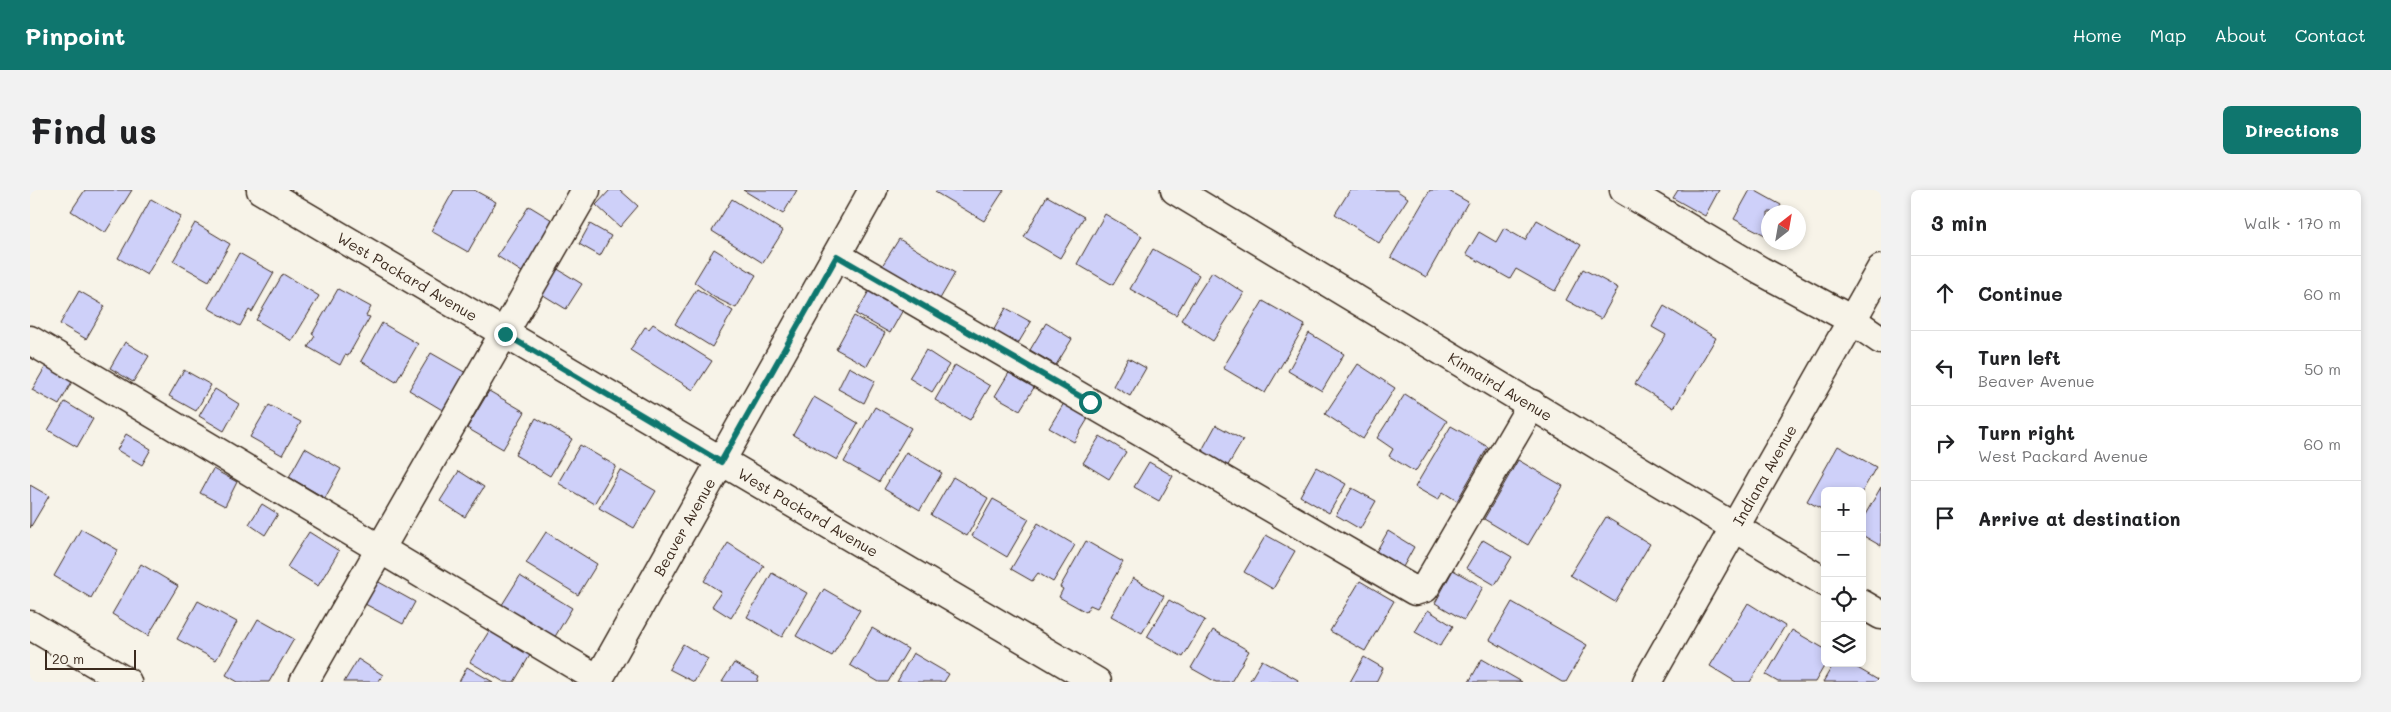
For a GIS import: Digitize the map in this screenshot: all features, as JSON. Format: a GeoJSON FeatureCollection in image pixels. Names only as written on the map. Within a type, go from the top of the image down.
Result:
{"type":"FeatureCollection","features":[{"type":"Feature","properties":{"kind":"street","name":"West Packard Avenue"},"geometry":{"type":"LineString","coordinates":[[261,190],[1097,682]]}},
{"type":"Feature","properties":{"kind":"street"},"geometry":{"type":"LineString","coordinates":[[304,682],[379,548],[505,334],[586,190]]}},
{"type":"Feature","properties":{"kind":"street","name":"Beaver Avenue"},"geometry":{"type":"LineString","coordinates":[[597,681],[873,190]]}},
{"type":"Feature","properties":{"kind":"street","name":"Kinnaird Avenue"},"geometry":{"type":"LineString","coordinates":[[1175,190],[1821,580]]}},
{"type":"Feature","properties":{"kind":"street"},"geometry":{"type":"LineString","coordinates":[[1624,190],[1761,271],[1852,320],[1881,340]]}},
{"type":"Feature","properties":{"kind":"street"},"geometry":{"type":"LineString","coordinates":[[837,256],[1415,591],[1425,588],[1532,404]]}},
{"type":"Feature","properties":{"kind":"street","name":"Indiana Avenue"},"geometry":{"type":"LineString","coordinates":[[1647,682],[1881,269]]}},
{"type":"Feature","properties":{"kind":"street"},"geometry":{"type":"LineString","coordinates":[[30,340],[379,548],[597,681]]}},
{"type":"Feature","properties":{"kind":"street"},"geometry":{"type":"LineString","coordinates":[[1866,606],[1881,615]]}},
{"type":"Feature","properties":{"kind":"street"},"geometry":{"type":"LineString","coordinates":[[30,625],[127,682]]}},
{"type":"Feature","properties":{"kind":"building"},"geometry":{"type":"Polygon","coordinates":[[[85,190],[132,190],[105,233],[71,211],[85,190]]]}},
{"type":"Feature","properties":{"kind":"building"},"geometry":{"type":"Polygon","coordinates":[[[454,190],[474,190],[496,202],[468,252],[431,231],[454,190]]]}},
{"type":"Feature","properties":{"kind":"building"},"geometry":{"type":"Polygon","coordinates":[[[610,190],[620,190],[638,206],[620,227],[596,205],[610,190]]]}},
{"type":"Feature","properties":{"kind":"building"},"geometry":{"type":"Polygon","coordinates":[[[743,190],[797,190],[783,214],[743,190]]]}},
{"type":"Feature","properties":{"kind":"building"},"geometry":{"type":"Polygon","coordinates":[[[937,190],[1004,190],[984,221],[935,192],[937,190]]]}},
{"type":"Feature","properties":{"kind":"building"},"geometry":{"type":"Polygon","coordinates":[[[1350,190],[1396,190],[1408,198],[1379,243],[1335,214],[1350,190]]]}},
{"type":"Feature","properties":{"kind":"building"},"geometry":{"type":"Polygon","coordinates":[[[1430,190],[1447,190],[1468,202],[1426,277],[1391,257],[1430,190]]]}},
{"type":"Feature","properties":{"kind":"building"},"geometry":{"type":"Polygon","coordinates":[[[1678,190],[1719,190],[1705,216],[1673,198],[1678,190]]]}},
{"type":"Feature","properties":{"kind":"building"},"geometry":{"type":"Polygon","coordinates":[[[1750,190],[1754,190],[1781,205],[1761,205],[1761,233],[1734,219],[1750,190]]]}},
{"type":"Feature","properties":{"kind":"building"},"geometry":{"type":"Polygon","coordinates":[[[1047,196],[1084,217],[1060,258],[1024,237],[1047,196]]]}},
{"type":"Feature","properties":{"kind":"building"},"geometry":{"type":"Polygon","coordinates":[[[151,199],[181,216],[147,275],[118,258],[151,199]]]}},
{"type":"Feature","properties":{"kind":"building"},"geometry":{"type":"Polygon","coordinates":[[[732,199],[783,231],[763,263],[712,231],[732,199]]]}},
{"type":"Feature","properties":{"kind":"building"},"geometry":{"type":"Polygon","coordinates":[[[529,206],[557,223],[525,274],[497,256],[529,206]]]}},
{"type":"Feature","properties":{"kind":"building"},"geometry":{"type":"Polygon","coordinates":[[[1105,214],[1142,236],[1113,285],[1077,264],[1105,214]]]}},
{"type":"Feature","properties":{"kind":"building"},"geometry":{"type":"Polygon","coordinates":[[[1537,220],[1581,245],[1555,291],[1516,269],[1510,279],[1466,254],[1479,232],[1496,242],[1504,228],[1525,240],[1537,220]]]}},
{"type":"Feature","properties":{"kind":"building"},"geometry":{"type":"Polygon","coordinates":[[[195,223],[230,244],[209,281],[173,261],[195,223]]]}},
{"type":"Feature","properties":{"kind":"building"},"geometry":{"type":"Polygon","coordinates":[[[590,224],[611,236],[600,256],[579,244],[590,224]]]}},
{"type":"Feature","properties":{"kind":"building"},"geometry":{"type":"Polygon","coordinates":[[[899,239],[955,273],[937,304],[880,269],[899,239]]]}},
{"type":"Feature","properties":{"kind":"building"},"geometry":{"type":"Polygon","coordinates":[[[714,249],[756,275],[736,308],[714,297],[694,282],[714,249]]]}},
{"type":"Feature","properties":{"kind":"building"},"geometry":{"type":"Polygon","coordinates":[[[1153,249],[1199,275],[1176,315],[1130,289],[1153,249]]]}},
{"type":"Feature","properties":{"kind":"building"},"geometry":{"type":"Polygon","coordinates":[[[239,253],[274,273],[252,312],[249,310],[240,326],[208,308],[239,253]]]}},
{"type":"Feature","properties":{"kind":"building"},"geometry":{"type":"Polygon","coordinates":[[[556,268],[582,284],[566,309],[540,293],[556,268]]]}},
{"type":"Feature","properties":{"kind":"building"},"geometry":{"type":"Polygon","coordinates":[[[1583,269],[1618,288],[1601,319],[1566,300],[1583,269]]]}},
{"type":"Feature","properties":{"kind":"building"},"geometry":{"type":"Polygon","coordinates":[[[1212,272],[1244,293],[1213,341],[1181,320],[1212,272]]]}},
{"type":"Feature","properties":{"kind":"building"},"geometry":{"type":"Polygon","coordinates":[[[283,274],[319,296],[292,341],[256,320],[283,274]]]}},
{"type":"Feature","properties":{"kind":"building"},"geometry":{"type":"Polygon","coordinates":[[[338,289],[371,307],[366,316],[370,317],[348,356],[345,355],[340,365],[308,347],[315,336],[312,334],[338,289]]]}},
{"type":"Feature","properties":{"kind":"building"},"geometry":{"type":"Polygon","coordinates":[[[697,289],[733,311],[712,347],[675,324],[697,289]]]}},
{"type":"Feature","properties":{"kind":"building"},"geometry":{"type":"Polygon","coordinates":[[[870,289],[904,308],[890,333],[856,314],[870,289]]]}},
{"type":"Feature","properties":{"kind":"building"},"geometry":{"type":"Polygon","coordinates":[[[79,291],[105,306],[86,339],[60,324],[79,291]]]}},
{"type":"Feature","properties":{"kind":"building"},"geometry":{"type":"Polygon","coordinates":[[[1263,301],[1305,325],[1265,393],[1223,368],[1263,301]]]}},
{"type":"Feature","properties":{"kind":"building"},"geometry":{"type":"Polygon","coordinates":[[[1664,306],[1716,338],[1674,408],[1635,384],[1666,335],[1652,327],[1664,306]]]}},
{"type":"Feature","properties":{"kind":"building"},"geometry":{"type":"Polygon","coordinates":[[[1006,308],[1031,322],[1016,347],[992,333],[1006,308]]]}},
{"type":"Feature","properties":{"kind":"building"},"geometry":{"type":"Polygon","coordinates":[[[854,316],[885,333],[867,366],[836,349],[854,316]]]}},
{"type":"Feature","properties":{"kind":"building"},"geometry":{"type":"Polygon","coordinates":[[[382,323],[418,344],[396,382],[361,361],[382,323]]]}},
{"type":"Feature","properties":{"kind":"building"},"geometry":{"type":"Polygon","coordinates":[[[1046,323],[1072,339],[1056,365],[1030,350],[1046,323]]]}},
{"type":"Feature","properties":{"kind":"building"},"geometry":{"type":"Polygon","coordinates":[[[653,324],[712,361],[693,390],[630,350],[645,327],[649,329],[653,324]]]}},
{"type":"Feature","properties":{"kind":"building"},"geometry":{"type":"Polygon","coordinates":[[[1309,333],[1344,354],[1322,391],[1288,371],[1309,333]]]}},
{"type":"Feature","properties":{"kind":"building"},"geometry":{"type":"Polygon","coordinates":[[[125,342],[149,356],[133,382],[110,368],[125,342]]]}},
{"type":"Feature","properties":{"kind":"building"},"geometry":{"type":"Polygon","coordinates":[[[926,350],[949,365],[932,392],[909,378],[926,350]]]}},
{"type":"Feature","properties":{"kind":"building"},"geometry":{"type":"Polygon","coordinates":[[[431,353],[466,373],[444,411],[409,390],[431,353]]]}},
{"type":"Feature","properties":{"kind":"building"},"geometry":{"type":"Polygon","coordinates":[[[1128,358],[1146,368],[1130,396],[1113,386],[1128,358]]]}},
{"type":"Feature","properties":{"kind":"building"},"geometry":{"type":"Polygon","coordinates":[[[47,364],[74,378],[59,405],[32,390],[47,364]]]}},
{"type":"Feature","properties":{"kind":"building"},"geometry":{"type":"Polygon","coordinates":[[[1358,364],[1395,388],[1363,439],[1325,414],[1358,364]]]}},
{"type":"Feature","properties":{"kind":"building"},"geometry":{"type":"Polygon","coordinates":[[[955,365],[990,386],[970,420],[935,400],[955,365]]]}},
{"type":"Feature","properties":{"kind":"building"},"geometry":{"type":"Polygon","coordinates":[[[849,367],[875,381],[864,403],[838,389],[849,367]]]}},
{"type":"Feature","properties":{"kind":"building"},"geometry":{"type":"Polygon","coordinates":[[[184,370],[211,385],[196,411],[169,396],[184,370]]]}},
{"type":"Feature","properties":{"kind":"building"},"geometry":{"type":"Polygon","coordinates":[[[1010,371],[1035,386],[1020,410],[995,396],[1010,371]]]}},
{"type":"Feature","properties":{"kind":"building"},"geometry":{"type":"Polygon","coordinates":[[[215,389],[239,404],[224,431],[199,416],[215,389]]]}},
{"type":"Feature","properties":{"kind":"building"},"geometry":{"type":"Polygon","coordinates":[[[489,391],[525,412],[503,449],[467,428],[489,391]]]}},
{"type":"Feature","properties":{"kind":"building"},"geometry":{"type":"Polygon","coordinates":[[[1405,394],[1447,421],[1415,472],[1389,456],[1393,449],[1377,438],[1405,394]]]}},
{"type":"Feature","properties":{"kind":"building"},"geometry":{"type":"Polygon","coordinates":[[[814,397],[858,423],[837,460],[793,435],[814,397]]]}},
{"type":"Feature","properties":{"kind":"building"},"geometry":{"type":"Polygon","coordinates":[[[65,402],[93,419],[77,447],[48,430],[65,402]]]}},
{"type":"Feature","properties":{"kind":"building"},"geometry":{"type":"Polygon","coordinates":[[[1064,403],[1089,417],[1074,442],[1049,428],[1064,403]]]}},
{"type":"Feature","properties":{"kind":"building"},"geometry":{"type":"Polygon","coordinates":[[[269,405],[301,422],[282,455],[250,437],[269,405]]]}},
{"type":"Feature","properties":{"kind":"building"},"geometry":{"type":"Polygon","coordinates":[[[875,407],[911,428],[879,482],[844,462],[875,407]]]}},
{"type":"Feature","properties":{"kind":"building"},"geometry":{"type":"Polygon","coordinates":[[[536,418],[572,439],[550,476],[515,455],[536,418]]]}},
{"type":"Feature","properties":{"kind":"building"},"geometry":{"type":"Polygon","coordinates":[[[1216,425],[1243,440],[1227,467],[1201,452],[1216,425]]]}},
{"type":"Feature","properties":{"kind":"building"},"geometry":{"type":"Polygon","coordinates":[[[1451,426],[1488,447],[1457,501],[1443,492],[1438,500],[1415,487],[1451,426]]]}},
{"type":"Feature","properties":{"kind":"building"},"geometry":{"type":"Polygon","coordinates":[[[126,434],[151,449],[142,465],[117,450],[126,434]]]}},
{"type":"Feature","properties":{"kind":"building"},"geometry":{"type":"Polygon","coordinates":[[[1100,436],[1126,452],[1109,479],[1083,463],[1100,436]]]}},
{"type":"Feature","properties":{"kind":"building"},"geometry":{"type":"Polygon","coordinates":[[[580,445],[616,466],[594,504],[558,483],[580,445]]]}},
{"type":"Feature","properties":{"kind":"building"},"geometry":{"type":"Polygon","coordinates":[[[1838,446],[1876,467],[1865,487],[1821,487],[1821,509],[1807,501],[1838,446]]]}},
{"type":"Feature","properties":{"kind":"building"},"geometry":{"type":"Polygon","coordinates":[[[305,448],[341,469],[325,498],[289,477],[305,448]]]}},
{"type":"Feature","properties":{"kind":"building"},"geometry":{"type":"Polygon","coordinates":[[[906,452],[942,473],[920,510],[884,489],[906,452]]]}},
{"type":"Feature","properties":{"kind":"building"},"geometry":{"type":"Polygon","coordinates":[[[1518,460],[1563,486],[1528,545],[1484,519],[1518,460]]]}},
{"type":"Feature","properties":{"kind":"building"},"geometry":{"type":"Polygon","coordinates":[[[1149,462],[1173,476],[1159,501],[1134,487],[1149,462]]]}},
{"type":"Feature","properties":{"kind":"building"},"geometry":{"type":"Polygon","coordinates":[[[1316,467],[1346,484],[1329,513],[1300,496],[1316,467]]]}},
{"type":"Feature","properties":{"kind":"building"},"geometry":{"type":"Polygon","coordinates":[[[213,469],[237,482],[225,506],[200,493],[213,469]]]}},
{"type":"Feature","properties":{"kind":"building"},"geometry":{"type":"Polygon","coordinates":[[[620,470],[656,491],[634,528],[599,508],[620,470]]]}},
{"type":"Feature","properties":{"kind":"building"},"geometry":{"type":"Polygon","coordinates":[[[459,471],[484,487],[465,517],[440,501],[459,471]]]}},
{"type":"Feature","properties":{"kind":"building"},"geometry":{"type":"Polygon","coordinates":[[[953,477],[988,498],[967,536],[931,515],[953,477]]]}},
{"type":"Feature","properties":{"kind":"building"},"geometry":{"type":"Polygon","coordinates":[[[30,485],[49,496],[30,528],[30,485]]]}},
{"type":"Feature","properties":{"kind":"building"},"geometry":{"type":"Polygon","coordinates":[[[1881,487],[1881,546],[1866,537],[1866,513],[1881,487]]]}},
{"type":"Feature","properties":{"kind":"building"},"geometry":{"type":"Polygon","coordinates":[[[1352,488],[1376,501],[1360,529],[1336,515],[1352,488]]]}},
{"type":"Feature","properties":{"kind":"building"},"geometry":{"type":"Polygon","coordinates":[[[993,499],[1029,519],[1007,557],[972,536],[993,499]]]}},
{"type":"Feature","properties":{"kind":"building"},"geometry":{"type":"Polygon","coordinates":[[[262,504],[278,514],[265,535],[249,524],[262,504]]]}},
{"type":"Feature","properties":{"kind":"building"},"geometry":{"type":"Polygon","coordinates":[[[1606,517],[1650,544],[1615,602],[1570,575],[1606,517]]]}},
{"type":"Feature","properties":{"kind":"building"},"geometry":{"type":"Polygon","coordinates":[[[1038,523],[1075,545],[1053,582],[1038,573],[1032,581],[1011,569],[1038,523]]]}},
{"type":"Feature","properties":{"kind":"building"},"geometry":{"type":"Polygon","coordinates":[[[81,529],[118,550],[91,598],[54,576],[81,529]]]}},
{"type":"Feature","properties":{"kind":"building"},"geometry":{"type":"Polygon","coordinates":[[[1388,531],[1414,547],[1403,567],[1376,552],[1388,531]]]}},
{"type":"Feature","properties":{"kind":"building"},"geometry":{"type":"Polygon","coordinates":[[[309,532],[339,551],[318,586],[287,567],[309,532]]]}},
{"type":"Feature","properties":{"kind":"building"},"geometry":{"type":"Polygon","coordinates":[[[546,532],[597,564],[578,595],[526,563],[546,532]]]}},
{"type":"Feature","properties":{"kind":"building"},"geometry":{"type":"Polygon","coordinates":[[[1266,535],[1295,551],[1273,589],[1244,572],[1266,535]]]}},
{"type":"Feature","properties":{"kind":"building"},"geometry":{"type":"Polygon","coordinates":[[[1483,540],[1512,557],[1495,585],[1466,568],[1483,540]]]}},
{"type":"Feature","properties":{"kind":"building"},"geometry":{"type":"Polygon","coordinates":[[[1086,541],[1123,562],[1097,608],[1090,605],[1086,612],[1059,597],[1063,589],[1060,587],[1086,541]]]}},
{"type":"Feature","properties":{"kind":"building"},"geometry":{"type":"Polygon","coordinates":[[[728,543],[764,566],[731,618],[712,606],[721,592],[704,581],[728,543]]]}},
{"type":"Feature","properties":{"kind":"building"},"geometry":{"type":"Polygon","coordinates":[[[141,564],[178,586],[148,636],[112,614],[141,564]]]}},
{"type":"Feature","properties":{"kind":"building"},"geometry":{"type":"Polygon","coordinates":[[[1453,570],[1483,587],[1464,620],[1435,603],[1453,570]]]}},
{"type":"Feature","properties":{"kind":"building"},"geometry":{"type":"Polygon","coordinates":[[[772,573],[807,593],[782,637],[747,617],[772,573]]]}},
{"type":"Feature","properties":{"kind":"building"},"geometry":{"type":"Polygon","coordinates":[[[520,576],[572,608],[553,640],[500,608],[520,576]]]}},
{"type":"Feature","properties":{"kind":"building"},"geometry":{"type":"Polygon","coordinates":[[[1133,578],[1164,596],[1142,633],[1111,616],[1133,578]]]}},
{"type":"Feature","properties":{"kind":"building"},"geometry":{"type":"Polygon","coordinates":[[[377,581],[415,602],[403,624],[365,604],[377,581]]]}},
{"type":"Feature","properties":{"kind":"building"},"geometry":{"type":"Polygon","coordinates":[[[1360,581],[1394,601],[1365,651],[1330,631],[1360,581]]]}},
{"type":"Feature","properties":{"kind":"building"},"geometry":{"type":"Polygon","coordinates":[[[824,589],[860,610],[832,656],[796,636],[824,589]]]}},
{"type":"Feature","properties":{"kind":"building"},"geometry":{"type":"Polygon","coordinates":[[[1169,600],[1205,620],[1183,657],[1147,637],[1169,600]]]}},
{"type":"Feature","properties":{"kind":"building"},"geometry":{"type":"Polygon","coordinates":[[[198,601],[237,622],[216,660],[177,639],[198,601]]]}},
{"type":"Feature","properties":{"kind":"building"},"geometry":{"type":"Polygon","coordinates":[[[1512,602],[1587,645],[1566,682],[1562,682],[1490,640],[1512,602]]]}},
{"type":"Feature","properties":{"kind":"building"},"geometry":{"type":"Polygon","coordinates":[[[1748,603],[1785,626],[1750,682],[1736,682],[1710,666],[1748,603]]]}},
{"type":"Feature","properties":{"kind":"building"},"geometry":{"type":"Polygon","coordinates":[[[1428,610],[1453,626],[1440,646],[1415,632],[1428,610]]]}},
{"type":"Feature","properties":{"kind":"building"},"geometry":{"type":"Polygon","coordinates":[[[258,619],[294,639],[269,682],[238,682],[226,675],[258,619]]]}},
{"type":"Feature","properties":{"kind":"building"},"geometry":{"type":"Polygon","coordinates":[[[491,628],[532,652],[514,682],[504,682],[470,662],[491,628]]]}},
{"type":"Feature","properties":{"kind":"building"},"geometry":{"type":"Polygon","coordinates":[[[872,628],[908,649],[888,682],[879,682],[850,665],[872,628]]]}},
{"type":"Feature","properties":{"kind":"building"},"geometry":{"type":"Polygon","coordinates":[[[1213,630],[1249,651],[1231,682],[1216,682],[1191,668],[1213,630]]]}},
{"type":"Feature","properties":{"kind":"building"},"geometry":{"type":"Polygon","coordinates":[[[1792,630],[1821,647],[1821,667],[1824,667],[1815,682],[1778,682],[1766,675],[1792,630]]]}},
{"type":"Feature","properties":{"kind":"building"},"geometry":{"type":"Polygon","coordinates":[[[683,644],[708,659],[694,682],[669,669],[683,644]]]}},
{"type":"Feature","properties":{"kind":"building"},"geometry":{"type":"Polygon","coordinates":[[[913,653],[949,674],[944,682],[897,682],[913,653]]]}},
{"type":"Feature","properties":{"kind":"building"},"geometry":{"type":"Polygon","coordinates":[[[1364,657],[1383,668],[1376,682],[1350,682],[1364,657]]]}},
{"type":"Feature","properties":{"kind":"building"},"geometry":{"type":"Polygon","coordinates":[[[358,659],[383,675],[378,682],[344,682],[358,659]]]}},
{"type":"Feature","properties":{"kind":"building"},"geometry":{"type":"Polygon","coordinates":[[[1482,659],[1522,682],[1469,682],[1482,659]]]}},
{"type":"Feature","properties":{"kind":"building"},"geometry":{"type":"Polygon","coordinates":[[[1262,660],[1298,680],[1297,682],[1249,682],[1262,660]]]}},
{"type":"Feature","properties":{"kind":"building"},"geometry":{"type":"Polygon","coordinates":[[[734,663],[759,677],[757,682],[722,682],[734,663]]]}},
{"type":"Feature","properties":{"kind":"building"},"geometry":{"type":"Polygon","coordinates":[[[467,667],[493,682],[459,682],[467,667]]]}},
{"type":"Feature","properties":{"kind":"building"},"geometry":{"type":"Polygon","coordinates":[[[1832,667],[1856,667],[1878,680],[1877,682],[1823,682],[1832,667]]]}},
{"type":"Feature","properties":{"kind":"route"},"geometry":{"type":"LineString","coordinates":[[505,334],[721,462],[837,256],[1090,402]]}}]}
